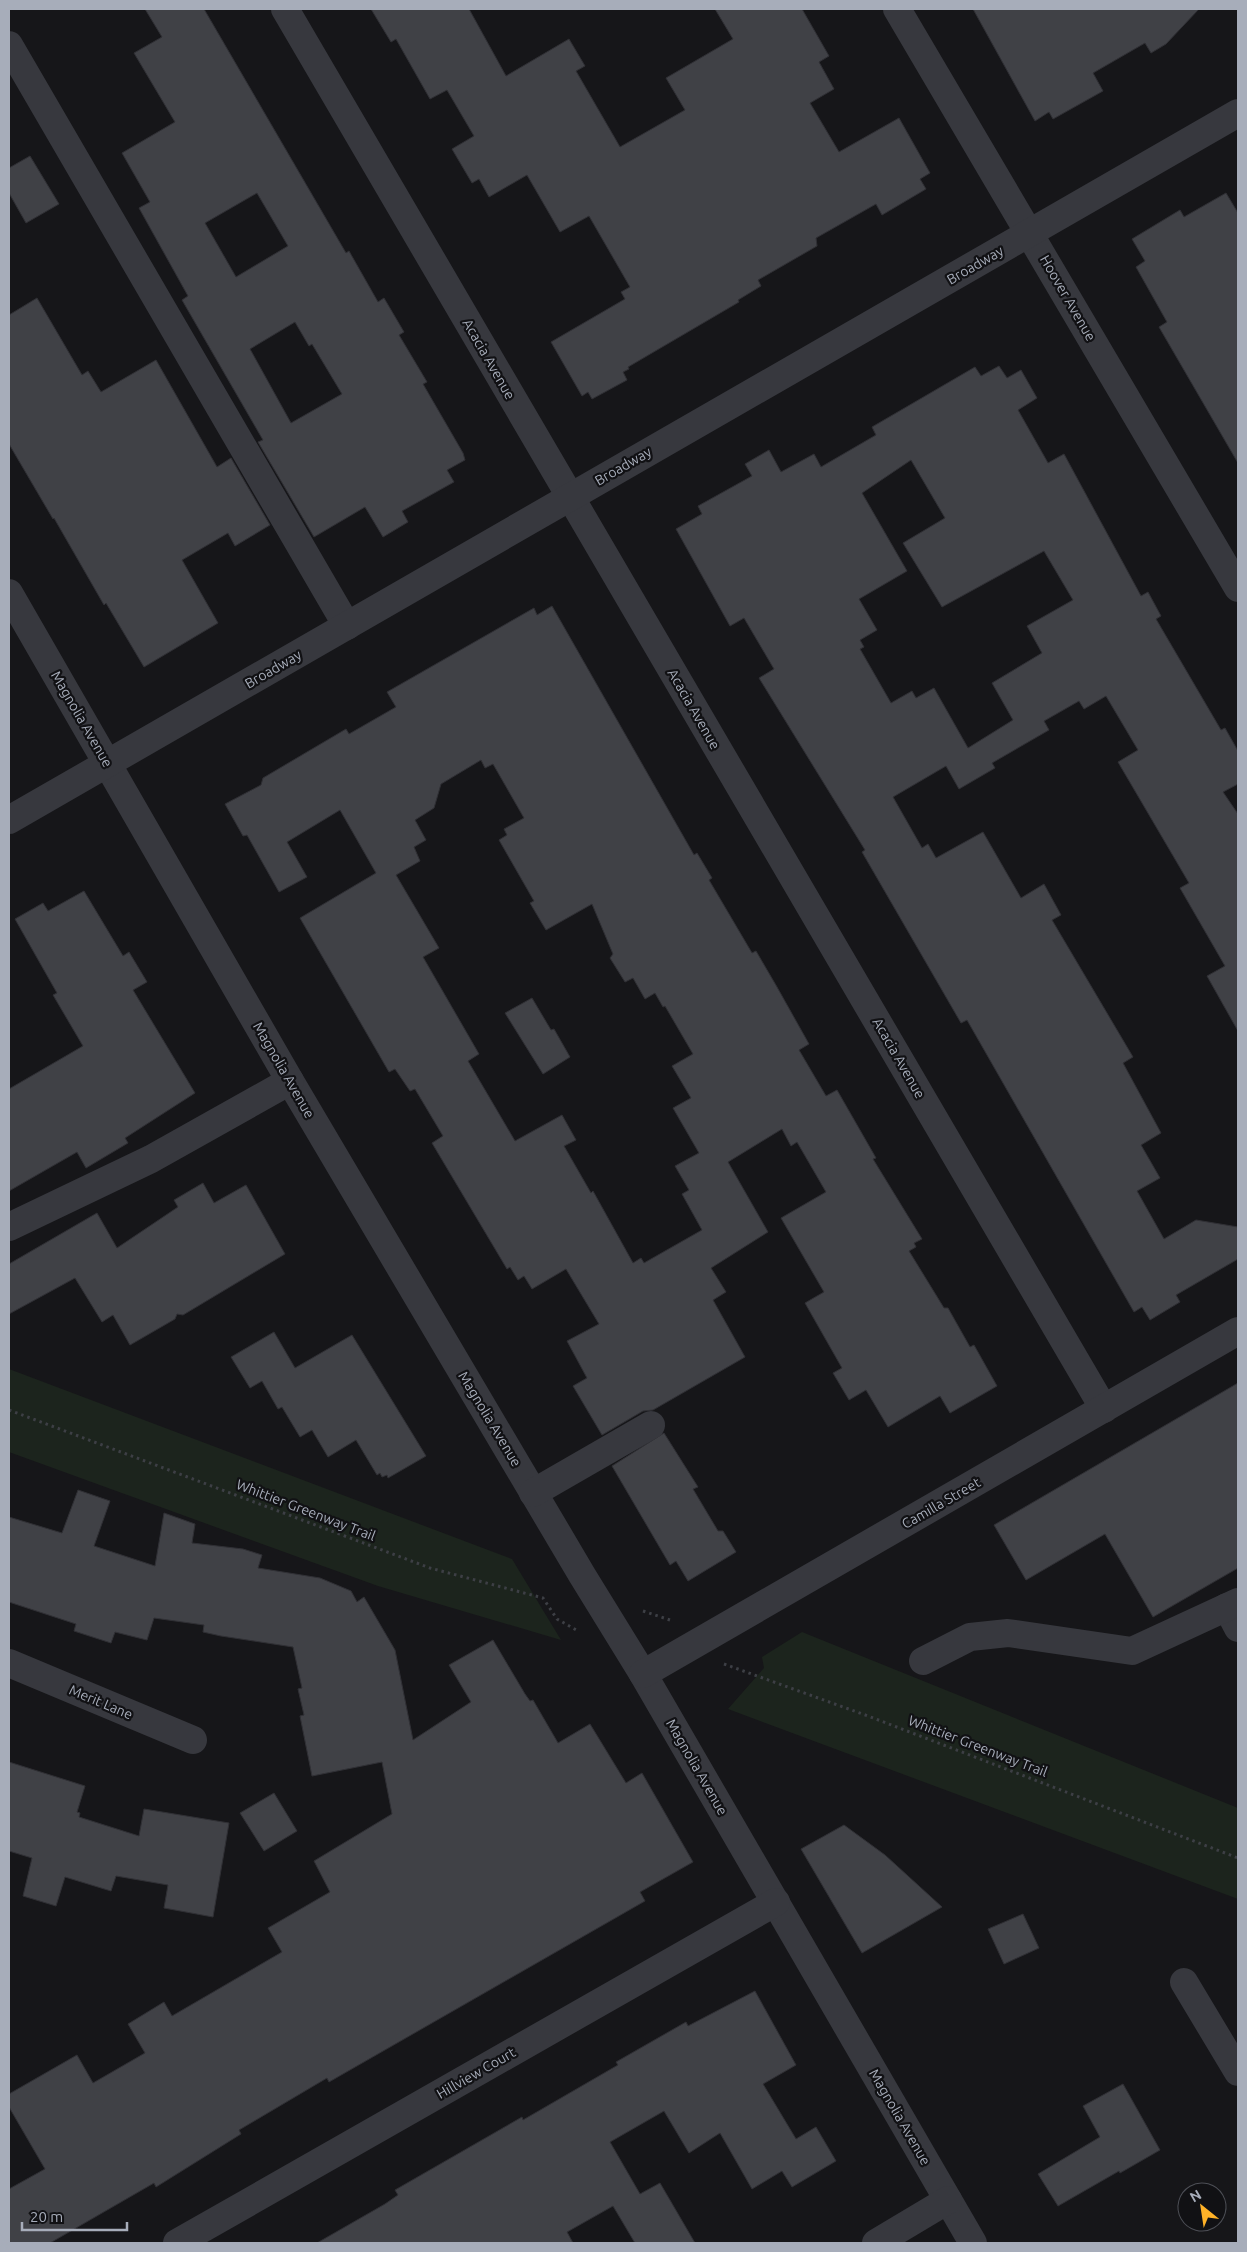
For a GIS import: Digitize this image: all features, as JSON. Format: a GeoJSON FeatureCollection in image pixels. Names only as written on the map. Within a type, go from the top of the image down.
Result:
{"type":"FeatureCollection","features":[{"type":"Feature","properties":{"kind":"street","name":"Acacia Avenue"},"geometry":{"type":"LineString","coordinates":[[285,9],[1104,1408]]}},
{"type":"Feature","properties":{"kind":"street","name":"Hoover Avenue"},"geometry":{"type":"LineString","coordinates":[[897,9],[1238,588]]}},
{"type":"Feature","properties":{"kind":"street"},"geometry":{"type":"LineString","coordinates":[[9,45],[348,626]]}},
{"type":"Feature","properties":{"kind":"street","name":"Broadway"},"geometry":{"type":"LineString","coordinates":[[9,820],[1238,113]]}},
{"type":"Feature","properties":{"kind":"street","name":"Magnolia Avenue"},"geometry":{"type":"LineString","coordinates":[[9,593],[290,1081],[533,1493],[643,1674],[973,2243]]}},
{"type":"Feature","properties":{"kind":"street"},"geometry":{"type":"LineString","coordinates":[[9,1227],[151,1159],[290,1081]]}},
{"type":"Feature","properties":{"kind":"street","name":"Camilla Street"},"geometry":{"type":"LineString","coordinates":[[643,1674],[1238,1332]]}},
{"type":"Feature","properties":{"kind":"street"},"geometry":{"type":"LineString","coordinates":[[533,1493],[651,1425]]}},
{"type":"Feature","properties":{"kind":"street"},"geometry":{"type":"LineString","coordinates":[[923,1660],[970,1637],[1008,1633],[1132,1651],[1234,1612]]}},
{"type":"Feature","properties":{"kind":"street","name":"Merit Lane"},"geometry":{"type":"LineString","coordinates":[[9,1664],[193,1740]]}},
{"type":"Feature","properties":{"kind":"street","name":"Hillview Court"},"geometry":{"type":"LineString","coordinates":[[177,2243],[213,2234],[776,1902]]}},
{"type":"Feature","properties":{"kind":"street"},"geometry":{"type":"LineString","coordinates":[[1184,1982],[1238,2072]]}},
{"type":"Feature","properties":{"kind":"street"},"geometry":{"type":"LineString","coordinates":[[876,2243],[948,2200]]}},
{"type":"Feature","properties":{"kind":"path","name":"Whittier Greenway Trail"},"geometry":{"type":"LineString","coordinates":[[9,1410],[430,1568],[543,1598],[557,1619],[583,1632]]}},
{"type":"Feature","properties":{"kind":"path"},"geometry":{"type":"LineString","coordinates":[[635,1609],[678,1622]]}},
{"type":"Feature","properties":{"kind":"path","name":"Whittier Greenway Trail"},"geometry":{"type":"LineString","coordinates":[[717,1661],[868,1716],[1238,1858]]}},
{"type":"Feature","properties":{"kind":"shaded area"},"geometry":{"type":"Polygon","coordinates":[[[9,1369],[512,1559],[561,1640],[378,1586],[9,1452],[9,1369]]]}},
{"type":"Feature","properties":{"kind":"shaded area"},"geometry":{"type":"Polygon","coordinates":[[[802,1632],[1238,1808],[1238,1899],[728,1709],[764,1668],[762,1657],[802,1632]]]}},
{"type":"Feature","properties":{"kind":"building"},"geometry":{"type":"Polygon","coordinates":[[[145,9],[204,9],[346,253],[349,251],[378,302],[384,298],[404,332],[399,335],[427,382],[423,384],[463,453],[465,460],[447,470],[454,482],[402,511],[408,522],[383,537],[365,507],[314,537],[258,442],[263,440],[182,300],[188,296],[139,208],[150,202],[122,153],[175,122],[134,53],[162,37],[145,9]],[[257,193],[205,223],[236,277],[288,246],[257,193]],[[295,322],[250,349],[291,423],[342,394],[312,344],[309,346],[295,322]]]}},
{"type":"Feature","properties":{"kind":"building"},"geometry":{"type":"Polygon","coordinates":[[[371,9],[469,9],[506,76],[569,39],[585,66],[576,71],[620,147],[685,110],[666,78],[733,39],[715,9],[802,9],[829,56],[819,62],[834,89],[810,103],[839,152],[899,118],[930,173],[920,179],[926,189],[882,215],[876,204],[816,238],[817,246],[758,280],[761,286],[738,300],[739,302],[628,367],[629,369],[623,372],[627,380],[592,399],[588,392],[582,396],[551,342],[625,299],[621,292],[630,287],[589,216],[560,232],[527,175],[489,197],[479,179],[472,183],[452,149],[474,136],[447,90],[430,99],[396,39],[391,42],[371,9]]]}},
{"type":"Feature","properties":{"kind":"building"},"geometry":{"type":"Polygon","coordinates":[[[973,9],[1199,9],[1166,44],[1151,53],[1145,43],[1093,73],[1103,91],[1053,119],[1049,112],[1035,121],[973,9]]]}},
{"type":"Feature","properties":{"kind":"building"},"geometry":{"type":"Polygon","coordinates":[[[30,156],[59,204],[26,223],[9,193],[9,168],[30,156]]]}},
{"type":"Feature","properties":{"kind":"building"},"geometry":{"type":"Polygon","coordinates":[[[1226,193],[1238,213],[1238,463],[1159,327],[1167,322],[1136,267],[1145,261],[1132,239],[1180,210],[1184,217],[1226,193]]]}},
{"type":"Feature","properties":{"kind":"building"},"geometry":{"type":"Polygon","coordinates":[[[37,298],[82,375],[88,371],[101,392],[156,360],[217,467],[231,458],[270,525],[235,546],[228,533],[182,560],[218,623],[144,667],[106,603],[104,605],[9,444],[9,315],[37,298]]]}},
{"type":"Feature","properties":{"kind":"building"},"geometry":{"type":"Polygon","coordinates":[[[999,366],[1007,378],[1021,370],[1037,398],[1018,410],[1048,463],[1064,454],[1141,596],[1148,592],[1161,616],[1156,619],[1221,730],[1225,728],[1238,751],[1238,784],[1223,792],[1238,814],[1238,1031],[1207,976],[1225,966],[1180,888],[1189,883],[1118,762],[1138,750],[1106,696],[1084,709],[1079,701],[1044,721],[1049,730],[992,763],[995,768],[959,789],[946,766],[893,797],[922,848],[928,844],[936,858],[983,832],[1021,898],[1044,884],[1061,915],[1052,920],[1133,1057],[1123,1063],[1161,1133],[1141,1145],[1160,1178],[1137,1191],[1164,1239],[1196,1220],[1238,1227],[1238,1259],[1176,1295],[1180,1302],[1150,1320],[1142,1307],[1134,1312],[967,1020],[961,1023],[862,852],[865,850],[759,678],[774,669],[744,618],[730,626],[676,529],[702,514],[698,506],[752,476],[745,464],[769,450],[781,472],[814,454],[821,467],[876,435],[872,427],[975,367],[981,376],[999,366]],[[911,460],[862,493],[907,571],[859,599],[877,630],[860,640],[864,647],[860,649],[891,703],[912,691],[916,698],[934,688],[968,748],[1013,720],[992,683],[1042,653],[1027,626],[1073,600],[1044,551],[942,607],[903,543],[945,518],[911,460]]]}},
{"type":"Feature","properties":{"kind":"building"},"geometry":{"type":"Polygon","coordinates":[[[552,606],[694,855],[697,853],[712,878],[709,880],[752,953],[756,951],[809,1044],[799,1050],[826,1096],[837,1090],[876,1158],[873,1159],[922,1239],[914,1243],[916,1247],[909,1251],[944,1308],[948,1308],[970,1347],[974,1345],[997,1386],[950,1413],[940,1396],[888,1427],[866,1390],[849,1400],[833,1373],[842,1368],[805,1303],[824,1292],[781,1218],[826,1192],[797,1142],[791,1146],[782,1129],[728,1162],[768,1232],[711,1268],[726,1292],[713,1300],[745,1357],[653,1410],[643,1411],[602,1435],[573,1386],[587,1378],[567,1341],[599,1324],[566,1269],[532,1289],[524,1276],[518,1280],[510,1267],[507,1269],[432,1143],[443,1136],[415,1089],[410,1091],[395,1069],[389,1072],[300,918],[376,873],[340,810],[287,842],[307,877],[279,892],[247,835],[243,836],[225,804],[261,785],[263,778],[346,729],[349,734],[396,707],[387,692],[534,608],[537,615],[552,606]],[[481,760],[441,784],[434,808],[415,820],[426,840],[414,847],[420,861],[396,875],[439,948],[423,957],[479,1054],[468,1061],[515,1141],[562,1115],[576,1140],[564,1146],[591,1193],[593,1191],[633,1263],[641,1258],[644,1263],[702,1230],[682,1194],[689,1190],[675,1166],[699,1153],[673,1108],[691,1098],[672,1066],[693,1054],[665,1006],[663,1007],[655,993],[645,999],[633,978],[625,982],[610,958],[613,954],[592,904],[546,930],[530,903],[534,901],[499,840],[507,835],[504,829],[524,818],[493,764],[485,768],[481,760]]]}},
{"type":"Feature","properties":{"kind":"building"},"geometry":{"type":"Polygon","coordinates":[[[84,891],[123,956],[129,952],[147,982],[133,990],[195,1093],[125,1138],[128,1143],[86,1168],[77,1152],[9,1191],[9,1089],[83,1046],[53,995],[57,993],[15,919],[43,903],[48,911],[84,891]]]}},
{"type":"Feature","properties":{"kind":"building"},"geometry":{"type":"Polygon","coordinates":[[[532,998],[551,1030],[554,1029],[570,1057],[543,1074],[505,1013],[532,998]]]}},
{"type":"Feature","properties":{"kind":"building"},"geometry":{"type":"Polygon","coordinates":[[[203,1183],[214,1203],[246,1185],[285,1254],[183,1315],[177,1314],[175,1319],[130,1345],[113,1315],[102,1322],[75,1278],[9,1314],[9,1264],[97,1213],[117,1248],[178,1207],[174,1200],[203,1183]]]}},
{"type":"Feature","properties":{"kind":"building"},"geometry":{"type":"Polygon","coordinates":[[[274,1332],[295,1368],[352,1335],[426,1456],[388,1478],[387,1475],[382,1477],[380,1473],[377,1475],[356,1440],[328,1457],[312,1430],[300,1437],[282,1407],[278,1409],[262,1381],[250,1388],[231,1357],[274,1332]]]}},
{"type":"Feature","properties":{"kind":"building"},"geometry":{"type":"Polygon","coordinates":[[[1238,1383],[1238,1568],[1153,1617],[1105,1534],[1026,1580],[994,1525],[1238,1383]]]}},
{"type":"Feature","properties":{"kind":"building"},"geometry":{"type":"Polygon","coordinates":[[[664,1433],[698,1487],[693,1489],[718,1531],[723,1531],[736,1552],[688,1581],[676,1561],[670,1565],[612,1466],[664,1433]]]}},
{"type":"Feature","properties":{"kind":"building"},"geometry":{"type":"Polygon","coordinates":[[[78,1490],[110,1501],[94,1546],[155,1566],[164,1513],[195,1524],[192,1543],[243,1549],[262,1555],[258,1568],[320,1578],[351,1591],[357,1602],[364,1597],[395,1650],[413,1740],[471,1702],[449,1665],[493,1640],[525,1694],[530,1701],[533,1700],[558,1743],[590,1724],[626,1783],[642,1773],[693,1862],[640,1892],[645,1901],[329,2082],[327,2078],[239,2130],[241,2134],[156,2187],[154,2183],[50,2243],[9,2243],[9,2189],[45,2169],[9,2107],[9,2094],[77,2055],[93,2083],[145,2053],[128,2024],[164,2002],[172,2016],[282,1952],[268,1928],[330,1892],[314,1861],[392,1814],[382,1762],[312,1776],[300,1716],[304,1715],[298,1689],[302,1688],[293,1647],[221,1636],[203,1632],[204,1625],[154,1618],[147,1640],[115,1632],[111,1643],[74,1631],[76,1624],[9,1602],[9,1517],[62,1533],[78,1490]]]}},
{"type":"Feature","properties":{"kind":"building"},"geometry":{"type":"Polygon","coordinates":[[[9,1762],[85,1786],[77,1812],[80,1813],[79,1817],[139,1836],[144,1809],[229,1823],[213,1917],[164,1908],[168,1885],[116,1876],[111,1891],[65,1877],[56,1906],[23,1896],[32,1858],[9,1851],[9,1762]]]}},
{"type":"Feature","properties":{"kind":"building"},"geometry":{"type":"Polygon","coordinates":[[[274,1793],[297,1831],[264,1851],[240,1813],[274,1793]]]}},
{"type":"Feature","properties":{"kind":"building"},"geometry":{"type":"Polygon","coordinates":[[[844,1825],[885,1855],[942,1907],[862,1953],[801,1849],[844,1825]]]}},
{"type":"Feature","properties":{"kind":"building"},"geometry":{"type":"Polygon","coordinates":[[[1023,1914],[1039,1948],[1004,1964],[988,1929],[1023,1914]]]}},
{"type":"Feature","properties":{"kind":"building"},"geometry":{"type":"Polygon","coordinates":[[[755,1991],[796,2065],[763,2084],[796,2139],[816,2127],[836,2161],[792,2187],[782,2171],[752,2189],[720,2133],[689,2153],[664,2111],[610,2142],[640,2194],[660,2183],[695,2243],[635,2243],[613,2206],[567,2232],[573,2243],[317,2243],[385,2204],[398,2195],[395,2190],[522,2117],[523,2120],[618,2065],[616,2062],[686,2022],[688,2026],[755,1991]]]}},
{"type":"Feature","properties":{"kind":"building"},"geometry":{"type":"Polygon","coordinates":[[[1123,2084],[1160,2150],[1058,2206],[1038,2174],[1100,2137],[1083,2106],[1123,2084]]]}}]}
